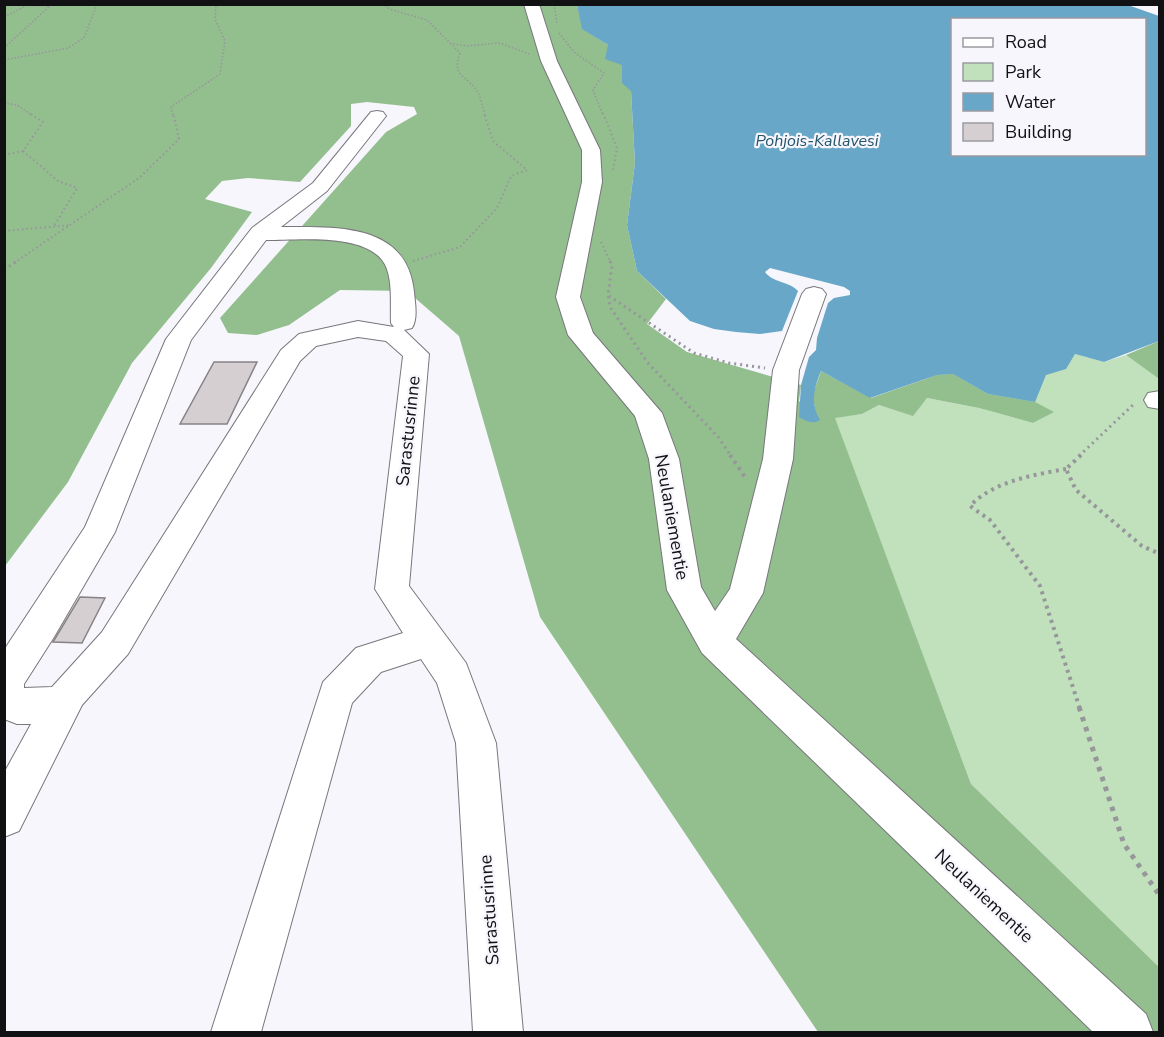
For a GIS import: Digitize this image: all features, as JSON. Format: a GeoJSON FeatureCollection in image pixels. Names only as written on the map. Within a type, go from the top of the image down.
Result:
{"type":"FeatureCollection","features":[{"type":"Feature","properties":{"kind":"street","name":"Neulaniementie"},"geometry":{"type":"LineString","coordinates":[[530,4],[533,7],[549,61],[591,150],[592,182],[568,297],[581,335],[648,413],[664,459],[684,590],[715,642],[1128,1032]]}},
{"type":"Feature","properties":{"kind":"street"},"geometry":{"type":"LineString","coordinates":[[4,687],[8,675],[42,627],[99,532],[179,339],[260,233],[320,187],[377,116]]}},
{"type":"Feature","properties":{"kind":"street"},"geometry":{"type":"LineString","coordinates":[[260,233],[354,237],[376,244],[391,256],[402,285],[403,322]]}},
{"type":"Feature","properties":{"kind":"street"},"geometry":{"type":"LineString","coordinates":[[715,642],[746,593],[778,459],[786,370],[814,294]]}},
{"type":"Feature","properties":{"kind":"street","name":"Sarastusrinne"},"geometry":{"type":"LineString","coordinates":[[62,705],[69,693],[115,643],[290,356],[308,340],[358,329],[394,335],[416,354],[392,589],[453,675],[476,743],[498,1032]]}},
{"type":"Feature","properties":{"kind":"street"},"geometry":{"type":"LineString","coordinates":[[236,1032],[336,694],[369,660],[429,641]]}},
{"type":"Feature","properties":{"kind":"street"},"geometry":{"type":"LineString","coordinates":[[4,693],[17,706],[62,705],[4,816]]}},
{"type":"Feature","properties":{"kind":"path"},"geometry":{"type":"LineString","coordinates":[[4,60],[68,48],[84,38],[97,4]]}},
{"type":"Feature","properties":{"kind":"path"},"geometry":{"type":"LineString","coordinates":[[4,270],[139,178],[179,139],[171,108],[220,74],[225,41],[215,19],[216,4]]}},
{"type":"Feature","properties":{"kind":"path"},"geometry":{"type":"LineString","coordinates":[[382,4],[392,10],[427,20],[460,53],[456,64],[460,75],[477,89],[494,141],[526,170],[512,176],[497,208],[460,247],[395,267]]}},
{"type":"Feature","properties":{"kind":"path"},"geometry":{"type":"LineString","coordinates":[[554,4],[557,30],[574,52],[604,73],[592,90],[617,148],[613,171]]}},
{"type":"Feature","properties":{"kind":"path"},"geometry":{"type":"LineString","coordinates":[[4,5],[51,5]]}},
{"type":"Feature","properties":{"kind":"path"},"geometry":{"type":"LineString","coordinates":[[4,17],[26,5]]}},
{"type":"Feature","properties":{"kind":"path"},"geometry":{"type":"LineString","coordinates":[[4,48],[51,5]]}},
{"type":"Feature","properties":{"kind":"path"},"geometry":{"type":"LineString","coordinates":[[450,43],[466,46],[500,43],[549,61]]}},
{"type":"Feature","properties":{"kind":"path"},"geometry":{"type":"LineString","coordinates":[[4,103],[17,105],[43,122],[23,151],[4,155]]}},
{"type":"Feature","properties":{"kind":"path"},"geometry":{"type":"LineString","coordinates":[[23,151],[58,181],[77,188],[54,226]]}},
{"type":"Feature","properties":{"kind":"path"},"geometry":{"type":"LineString","coordinates":[[4,231],[72,225]]}},
{"type":"Feature","properties":{"kind":"path"},"geometry":{"type":"LineString","coordinates":[[600,240],[612,266],[608,295],[610,307],[647,362],[719,438],[765,509]]}},
{"type":"Feature","properties":{"kind":"path"},"geometry":{"type":"LineString","coordinates":[[608,295],[694,353],[729,363],[786,370]]}},
{"type":"Feature","properties":{"kind":"path"},"geometry":{"type":"LineString","coordinates":[[1159,400],[1145,394],[1066,469],[1036,475],[976,497],[970,506],[990,520],[1040,586],[1124,844],[1160,896]]}},
{"type":"Feature","properties":{"kind":"path"},"geometry":{"type":"LineString","coordinates":[[1066,469],[1076,490],[1142,546],[1160,554]]}},
{"type":"Feature","properties":{"kind":"green space"},"geometry":{"type":"Polygon","coordinates":[[[5,5],[577,5],[583,29],[608,45],[623,65],[631,91],[635,163],[627,225],[637,271],[666,299],[647,324],[687,352],[801,385],[799,401],[815,412],[813,394],[821,371],[871,398],[937,375],[953,374],[988,394],[1035,402],[1054,412],[1033,423],[979,408],[927,398],[913,416],[879,405],[862,414],[835,418],[971,784],[1159,967],[1159,1032],[818,1032],[540,617],[459,336],[407,291],[340,290],[289,325],[257,335],[228,333],[220,318],[386,132],[417,114],[414,107],[367,102],[351,104],[351,126],[300,182],[248,178],[222,181],[205,199],[252,212],[211,268],[132,363],[68,482],[5,566],[5,5]]]}},
{"type":"Feature","properties":{"kind":"green space"},"geometry":{"type":"Polygon","coordinates":[[[1159,341],[1159,379],[1126,355],[1159,341]]]}},
{"type":"Feature","properties":{"kind":"green space"},"geometry":{"type":"Polygon","coordinates":[[[835,351],[1075,354],[1104,362],[1126,355],[1159,379],[1159,967],[971,784],[834,417],[862,414],[879,405],[912,415],[927,398],[979,408],[1033,423],[1053,412],[835,351]]]}},
{"type":"Feature","properties":{"kind":"water","name":"Pohjois-Kallavesi"},"geometry":{"type":"Polygon","coordinates":[[[1125,4],[1159,16],[1159,341],[1104,362],[1075,354],[1066,369],[1046,375],[1035,402],[988,394],[953,374],[937,375],[870,398],[821,371],[814,396],[815,408],[820,420],[812,422],[799,417],[801,385],[809,357],[816,350],[817,338],[828,303],[834,298],[850,295],[850,291],[844,287],[770,268],[765,272],[768,276],[798,291],[782,331],[760,334],[736,332],[714,329],[690,321],[637,271],[627,225],[635,163],[631,91],[622,83],[622,65],[605,59],[608,45],[582,29],[577,5],[1125,4]]]}},
{"type":"Feature","properties":{"kind":"building"},"geometry":{"type":"Polygon","coordinates":[[[214,362],[257,362],[227,424],[180,424],[214,362]]]}},
{"type":"Feature","properties":{"kind":"building"},"geometry":{"type":"Polygon","coordinates":[[[80,597],[105,598],[82,643],[53,642],[80,597]]]}}]}
